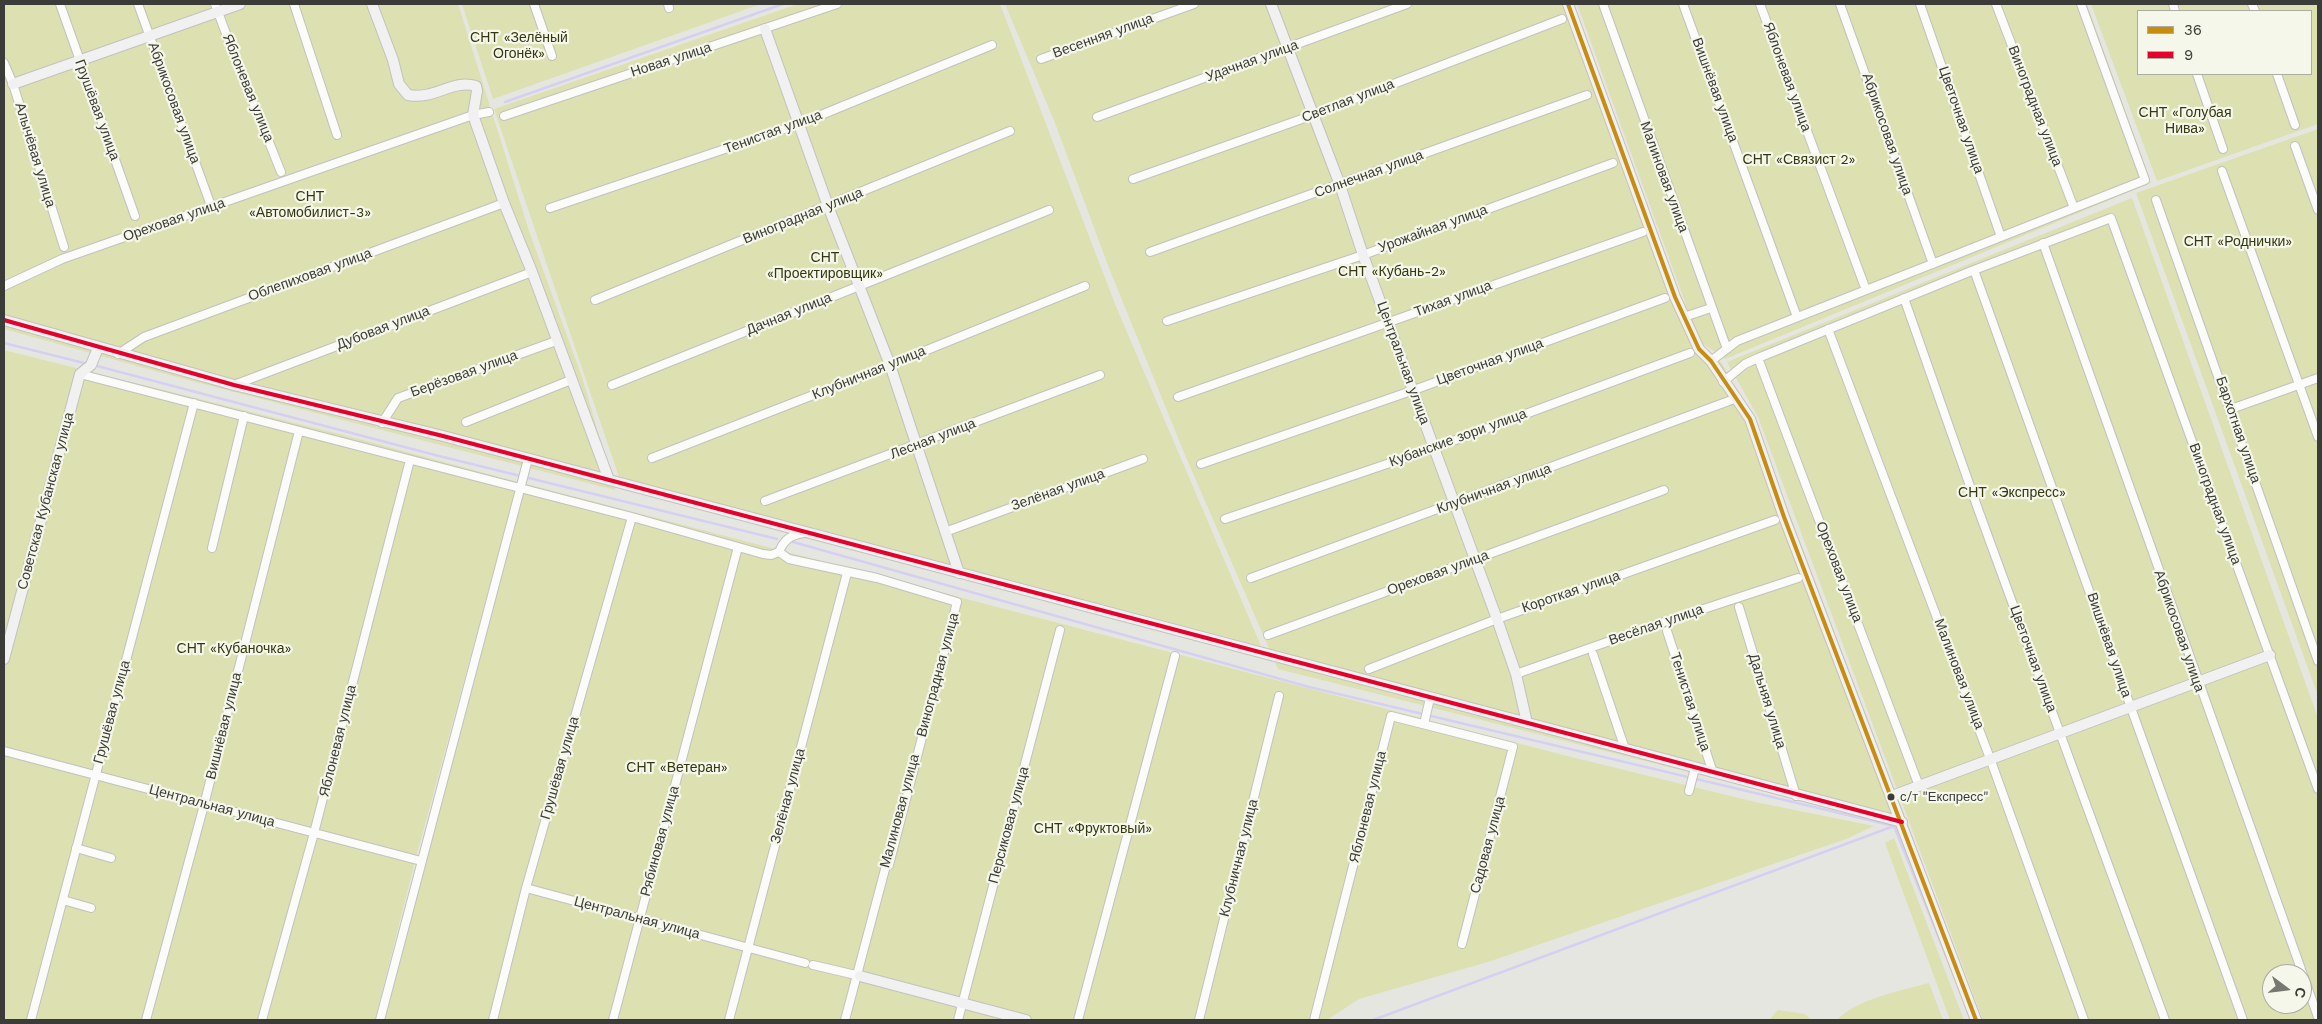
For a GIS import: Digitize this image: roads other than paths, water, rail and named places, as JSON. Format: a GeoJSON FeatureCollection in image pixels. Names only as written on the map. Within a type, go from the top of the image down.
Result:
{"type":"FeatureCollection","features":[{"type":"Feature","properties":{"kind":"street","name":"Грушёвая улица"},"geometry":{"type":"LineString","coordinates":[[60,4],[135,216]]}},
{"type":"Feature","properties":{"kind":"street","name":"Абрикосовая улица"},"geometry":{"type":"LineString","coordinates":[[138,4],[210,203]]}},
{"type":"Feature","properties":{"kind":"street"},"geometry":{"type":"LineString","coordinates":[[13,84],[150,36],[217,8],[240,4]]}},
{"type":"Feature","properties":{"kind":"street"},"geometry":{"type":"LineString","coordinates":[[294,4],[337,136]]}},
{"type":"Feature","properties":{"kind":"street"},"geometry":{"type":"LineString","coordinates":[[372,4],[393,60],[399,84],[408,95],[418,97],[434,94],[457,84],[476,86],[477,91],[473,114],[504,203],[532,272],[608,480]]}},
{"type":"Feature","properties":{"kind":"street"},"geometry":{"type":"LineString","coordinates":[[534,4],[552,56]]}},
{"type":"Feature","properties":{"kind":"street","name":"Новая улица"},"geometry":{"type":"LineString","coordinates":[[504,116],[837,4]]}},
{"type":"Feature","properties":{"kind":"street","name":"Весенняя улица"},"geometry":{"type":"LineString","coordinates":[[1041,58],[1194,4]]}},
{"type":"Feature","properties":{"kind":"street","name":"Центральная улица"},"geometry":{"type":"LineString","coordinates":[[1272,4],[1340,185],[1363,256],[1497,619],[1516,674],[1527,724]]}},
{"type":"Feature","properties":{"kind":"street","name":"Удачная улица"},"geometry":{"type":"LineString","coordinates":[[1097,117],[1407,4]]}},
{"type":"Feature","properties":{"kind":"street"},"geometry":{"type":"LineString","coordinates":[[1568,4],[1675,297],[1699,349],[1711,361],[1750,419],[1784,517],[1976,1020]]}},
{"type":"Feature","properties":{"kind":"street","name":"Малиновая улица"},"geometry":{"type":"LineString","coordinates":[[1603,4],[1727,349]]}},
{"type":"Feature","properties":{"kind":"street","name":"Вишнёвая улица"},"geometry":{"type":"LineString","coordinates":[[1683,4],[1797,317]]}},
{"type":"Feature","properties":{"kind":"street","name":"Яблоневая улица"},"geometry":{"type":"LineString","coordinates":[[1760,4],[1866,290]]}},
{"type":"Feature","properties":{"kind":"street","name":"Абрикосовая улица"},"geometry":{"type":"LineString","coordinates":[[1840,4],[1933,264]]}},
{"type":"Feature","properties":{"kind":"street","name":"Цветочная улица"},"geometry":{"type":"LineString","coordinates":[[1920,4],[2001,237]]}},
{"type":"Feature","properties":{"kind":"street","name":"Виноградная улица"},"geometry":{"type":"LineString","coordinates":[[1996,4],[2074,208]]}},
{"type":"Feature","properties":{"kind":"street"},"geometry":{"type":"LineString","coordinates":[[1711,361],[1737,341],[2145,180],[2081,4]]}},
{"type":"Feature","properties":{"kind":"street","name":"Яблоневая улица"},"geometry":{"type":"LineString","coordinates":[[217,8],[230,47],[282,172]]}},
{"type":"Feature","properties":{"kind":"street","name":"Светлая улица"},"geometry":{"type":"LineString","coordinates":[[1133,179],[1314,115],[1562,20]]}},
{"type":"Feature","properties":{"kind":"street"},"geometry":{"type":"LineString","coordinates":[[765,29],[828,206],[890,365],[915,446],[959,574]]}},
{"type":"Feature","properties":{"kind":"street","name":"Тенистая улица"},"geometry":{"type":"LineString","coordinates":[[550,208],[799,124],[992,45]]}},
{"type":"Feature","properties":{"kind":"street","name":"Алычёвая улица"},"geometry":{"type":"LineString","coordinates":[[4,63],[13,84],[64,247]]}},
{"type":"Feature","properties":{"kind":"street"},"geometry":{"type":"LineString","coordinates":[[2197,75],[2223,149]]}},
{"type":"Feature","properties":{"kind":"street"},"geometry":{"type":"LineString","coordinates":[[2277,75],[2295,125]]}},
{"type":"Feature","properties":{"kind":"street","name":"Солнечная улица"},"geometry":{"type":"LineString","coordinates":[[1150,252],[1587,95]]}},
{"type":"Feature","properties":{"kind":"street","name":"Ореховая улица"},"geometry":{"type":"LineString","coordinates":[[4,286],[62,259],[473,114],[489,112]]}},
{"type":"Feature","properties":{"kind":"street","name":"Виноградная улица"},"geometry":{"type":"LineString","coordinates":[[595,300],[1010,131]]}},
{"type":"Feature","properties":{"kind":"street"},"geometry":{"type":"LineString","coordinates":[[2295,146],[2318,210]]}},
{"type":"Feature","properties":{"kind":"street","name":"Урожайная улица"},"geometry":{"type":"LineString","coordinates":[[1167,322],[1363,256],[1613,163]]}},
{"type":"Feature","properties":{"kind":"street"},"geometry":{"type":"LineString","coordinates":[[2222,171],[2318,437]]}},
{"type":"Feature","properties":{"kind":"street","name":"Бархотная улица"},"geometry":{"type":"LineString","coordinates":[[2156,200],[2318,661]]}},
{"type":"Feature","properties":{"kind":"street","name":"Облепиховая улица"},"geometry":{"type":"LineString","coordinates":[[118,354],[144,337],[504,203]]}},
{"type":"Feature","properties":{"kind":"street","name":"Дачная улица"},"geometry":{"type":"LineString","coordinates":[[612,386],[1049,210]]}},
{"type":"Feature","properties":{"kind":"street","name":"Виноградная улица"},"geometry":{"type":"LineString","coordinates":[[2043,243],[2111,218],[2318,789]]}},
{"type":"Feature","properties":{"kind":"street","name":"Тихая улица"},"geometry":{"type":"LineString","coordinates":[[1178,397],[1643,232]]}},
{"type":"Feature","properties":{"kind":"street"},"geometry":{"type":"LineString","coordinates":[[1724,382],[1745,364],[1758,358],[2043,243]]}},
{"type":"Feature","properties":{"kind":"street","name":"Абрикосовая улица"},"geometry":{"type":"LineString","coordinates":[[2043,243],[2318,1017]]}},
{"type":"Feature","properties":{"kind":"street","name":"Вишнёвая улица"},"geometry":{"type":"LineString","coordinates":[[1974,270],[2243,1020]]}},
{"type":"Feature","properties":{"kind":"street","name":"Дубовая улица"},"geometry":{"type":"LineString","coordinates":[[234,385],[532,272]]}},
{"type":"Feature","properties":{"kind":"street","name":"Клубничная улица"},"geometry":{"type":"LineString","coordinates":[[652,458],[1085,286]]}},
{"type":"Feature","properties":{"kind":"street","name":"Цветочная улица"},"geometry":{"type":"LineString","coordinates":[[1201,464],[1414,390],[1665,298]]}},
{"type":"Feature","properties":{"kind":"street","name":"Цветочная улица"},"geometry":{"type":"LineString","coordinates":[[1904,298],[2060,735],[2165,1020]]}},
{"type":"Feature","properties":{"kind":"street"},"geometry":{"type":"LineString","coordinates":[[1684,317],[1711,308]]}},
{"type":"Feature","properties":{"kind":"street"},"geometry":{"type":"LineString","coordinates":[[4,320],[118,354],[234,385],[528,459],[1625,749],[1693,775],[1713,773],[1902,822]]}},
{"type":"Feature","properties":{"kind":"street","name":"Малиновая улица"},"geometry":{"type":"LineString","coordinates":[[1828,329],[1991,761],[2084,1020]]}},
{"type":"Feature","properties":{"kind":"street","name":"Берёзовая улица"},"geometry":{"type":"LineString","coordinates":[[382,423],[398,398],[556,341]]}},
{"type":"Feature","properties":{"kind":"street","name":"Советская Кубанская улица"},"geometry":{"type":"LineString","coordinates":[[4,660],[80,374],[91,365],[98,348]]}},
{"type":"Feature","properties":{"kind":"street","name":"Кубанские зори улица"},"geometry":{"type":"LineString","coordinates":[[1225,520],[1434,448],[1690,353]]}},
{"type":"Feature","properties":{"kind":"street","name":"Ореховая улица"},"geometry":{"type":"LineString","coordinates":[[1758,358],[1919,786]]}},
{"type":"Feature","properties":{"kind":"street"},"geometry":{"type":"LineString","coordinates":[[80,374],[520,490],[632,517],[771,555],[779,552],[784,541],[794,535],[806,533]]}},
{"type":"Feature","properties":{"kind":"street","name":"Лесная улица"},"geometry":{"type":"LineString","coordinates":[[765,501],[1100,375]]}},
{"type":"Feature","properties":{"kind":"street"},"geometry":{"type":"LineString","coordinates":[[2231,409],[2318,378]]}},
{"type":"Feature","properties":{"kind":"street"},"geometry":{"type":"LineString","coordinates":[[466,422],[571,380]]}},
{"type":"Feature","properties":{"kind":"street","name":"Клубничная улица"},"geometry":{"type":"LineString","coordinates":[[1251,578],[1737,398]]}},
{"type":"Feature","properties":{"kind":"street","name":"Грушёвая улица"},"geometry":{"type":"LineString","coordinates":[[31,1020],[194,403]]}},
{"type":"Feature","properties":{"kind":"street"},"geometry":{"type":"LineString","coordinates":[[212,548],[244,416]]}},
{"type":"Feature","properties":{"kind":"street","name":"Вишнёвая улица"},"geometry":{"type":"LineString","coordinates":[[146,1020],[204,804],[299,431]]}},
{"type":"Feature","properties":{"kind":"street"},"geometry":{"type":"LineString","coordinates":[[380,1020],[420,862],[528,459]]}},
{"type":"Feature","properties":{"kind":"street","name":"Зелёная улица"},"geometry":{"type":"LineString","coordinates":[[945,532],[1143,459]]}},
{"type":"Feature","properties":{"kind":"street","name":"Яблоневая улица"},"geometry":{"type":"LineString","coordinates":[[262,1020],[314,832],[410,460]]}},
{"type":"Feature","properties":{"kind":"street","name":"Ореховая улица"},"geometry":{"type":"LineString","coordinates":[[1268,635],[1664,490]]}},
{"type":"Feature","properties":{"kind":"street","name":"Грушёвая улица"},"geometry":{"type":"LineString","coordinates":[[493,1020],[526,888],[632,517]]}},
{"type":"Feature","properties":{"kind":"street","name":"Короткая улица"},"geometry":{"type":"LineString","coordinates":[[1368,669],[1497,619],[1775,520]]}},
{"type":"Feature","properties":{"kind":"street","name":"Рябиновая улица"},"geometry":{"type":"LineString","coordinates":[[613,1020],[738,547]]}},
{"type":"Feature","properties":{"kind":"street"},"geometry":{"type":"LineString","coordinates":[[779,552],[789,559],[877,578],[956,602]]}},
{"type":"Feature","properties":{"kind":"street","name":"Зелёная улица"},"geometry":{"type":"LineString","coordinates":[[729,1020],[847,573]]}},
{"type":"Feature","properties":{"kind":"street","name":"Весёлая улица"},"geometry":{"type":"LineString","coordinates":[[1516,674],[1664,622],[1798,578]]}},
{"type":"Feature","properties":{"kind":"street","name":"Малиновая улица"},"geometry":{"type":"LineString","coordinates":[[858,975],[956,602]]}},
{"type":"Feature","properties":{"kind":"street","name":"Виноградная улица"},"geometry":{"type":"LineString","coordinates":[[889,865],[956,602]]}},
{"type":"Feature","properties":{"kind":"street","name":"Дальняя улица"},"geometry":{"type":"LineString","coordinates":[[1739,607],[1796,796]]}},
{"type":"Feature","properties":{"kind":"street","name":"Персиковая улица"},"geometry":{"type":"LineString","coordinates":[[958,1020],[1060,630]]}},
{"type":"Feature","properties":{"kind":"street","name":"Тенистая улица"},"geometry":{"type":"LineString","coordinates":[[1668,631],[1713,773]]}},
{"type":"Feature","properties":{"kind":"street"},"geometry":{"type":"LineString","coordinates":[[1592,654],[1625,749]]}},
{"type":"Feature","properties":{"kind":"street"},"geometry":{"type":"LineString","coordinates":[[1892,796],[1991,761],[2270,655]]}},
{"type":"Feature","properties":{"kind":"street"},"geometry":{"type":"LineString","coordinates":[[1078,1020],[1175,656]]}},
{"type":"Feature","properties":{"kind":"street","name":"Клубничная улица"},"geometry":{"type":"LineString","coordinates":[[1199,1020],[1279,696]]}},
{"type":"Feature","properties":{"kind":"street"},"geometry":{"type":"LineString","coordinates":[[1425,718],[1430,698]]}},
{"type":"Feature","properties":{"kind":"street","name":"Яблоневая улица"},"geometry":{"type":"LineString","coordinates":[[1314,1020],[1391,716],[1425,718],[1513,746]]}},
{"type":"Feature","properties":{"kind":"street","name":"Садовая улица"},"geometry":{"type":"LineString","coordinates":[[1462,944],[1513,746]]}},
{"type":"Feature","properties":{"kind":"street","name":"Центральная улица"},"geometry":{"type":"LineString","coordinates":[[4,751],[314,832],[420,862]]}},
{"type":"Feature","properties":{"kind":"street"},"geometry":{"type":"LineString","coordinates":[[1689,791],[1693,775]]}},
{"type":"Feature","properties":{"kind":"street"},"geometry":{"type":"LineString","coordinates":[[76,848],[112,858]]}},
{"type":"Feature","properties":{"kind":"street","name":"Центральная улица"},"geometry":{"type":"LineString","coordinates":[[526,888],[809,964],[858,975]]}},
{"type":"Feature","properties":{"kind":"street"},"geometry":{"type":"LineString","coordinates":[[62,900],[91,908]]}},
{"type":"Feature","properties":{"kind":"street"},"geometry":{"type":"LineString","coordinates":[[846,1020],[875,918]]}},
{"type":"Feature","properties":{"kind":"street"},"geometry":{"type":"LineString","coordinates":[[858,975],[1026,1020]]}},
{"type":"Feature","properties":{"kind":"waterway"},"geometry":{"type":"LineString","coordinates":[[505,102],[783,4]]}},
{"type":"Feature","properties":{"kind":"waterway"},"geometry":{"type":"LineString","coordinates":[[4,343],[84,363]]}},
{"type":"Feature","properties":{"kind":"waterway"},"geometry":{"type":"LineString","coordinates":[[97,366],[435,455],[777,539]]}},
{"type":"Feature","properties":{"kind":"waterway"},"geometry":{"type":"LineString","coordinates":[[793,542],[1309,687],[1894,826],[1951,968]]}},
{"type":"Feature","properties":{"kind":"waterway"},"geometry":{"type":"LineString","coordinates":[[1373,1020],[1894,826]]}},
{"type":"Feature","properties":{"kind":"place","name":"с/т \"Експресс\""},"geometry":{"type":"Point","coordinates":[1891,797]}},
{"type":"Feature","properties":{"kind":"park label","name":"СНТ «Зелёный Огонёк»"},"geometry":{"type":"Point","coordinates":[519,46]}},
{"type":"Feature","properties":{"kind":"park label","name":"СНТ «Голубая Нива»"},"geometry":{"type":"Point","coordinates":[2185,122]}},
{"type":"Feature","properties":{"kind":"park label","name":"СНТ «Связист 2»"},"geometry":{"type":"Point","coordinates":[1799,160]}},
{"type":"Feature","properties":{"kind":"park label","name":"СНТ «Автомобилист-3»"},"geometry":{"type":"Point","coordinates":[310,206]}},
{"type":"Feature","properties":{"kind":"park label","name":"СНТ «Роднички»"},"geometry":{"type":"Point","coordinates":[2238,242]}},
{"type":"Feature","properties":{"kind":"park label","name":"СНТ «Проектировщик»"},"geometry":{"type":"Point","coordinates":[825,266]}},
{"type":"Feature","properties":{"kind":"park label","name":"СНТ «Кубань-2»"},"geometry":{"type":"Point","coordinates":[1392,272]}},
{"type":"Feature","properties":{"kind":"park label","name":"СНТ «Экспресс»"},"geometry":{"type":"Point","coordinates":[2012,493]}},
{"type":"Feature","properties":{"kind":"park label","name":"СНТ «Кубаночка»"},"geometry":{"type":"Point","coordinates":[234,649]}},
{"type":"Feature","properties":{"kind":"park label","name":"СНТ «Ветеран»"},"geometry":{"type":"Point","coordinates":[677,768]}},
{"type":"Feature","properties":{"kind":"park label","name":"СНТ «Фруктовый»"},"geometry":{"type":"Point","coordinates":[1093,829]}}]}
